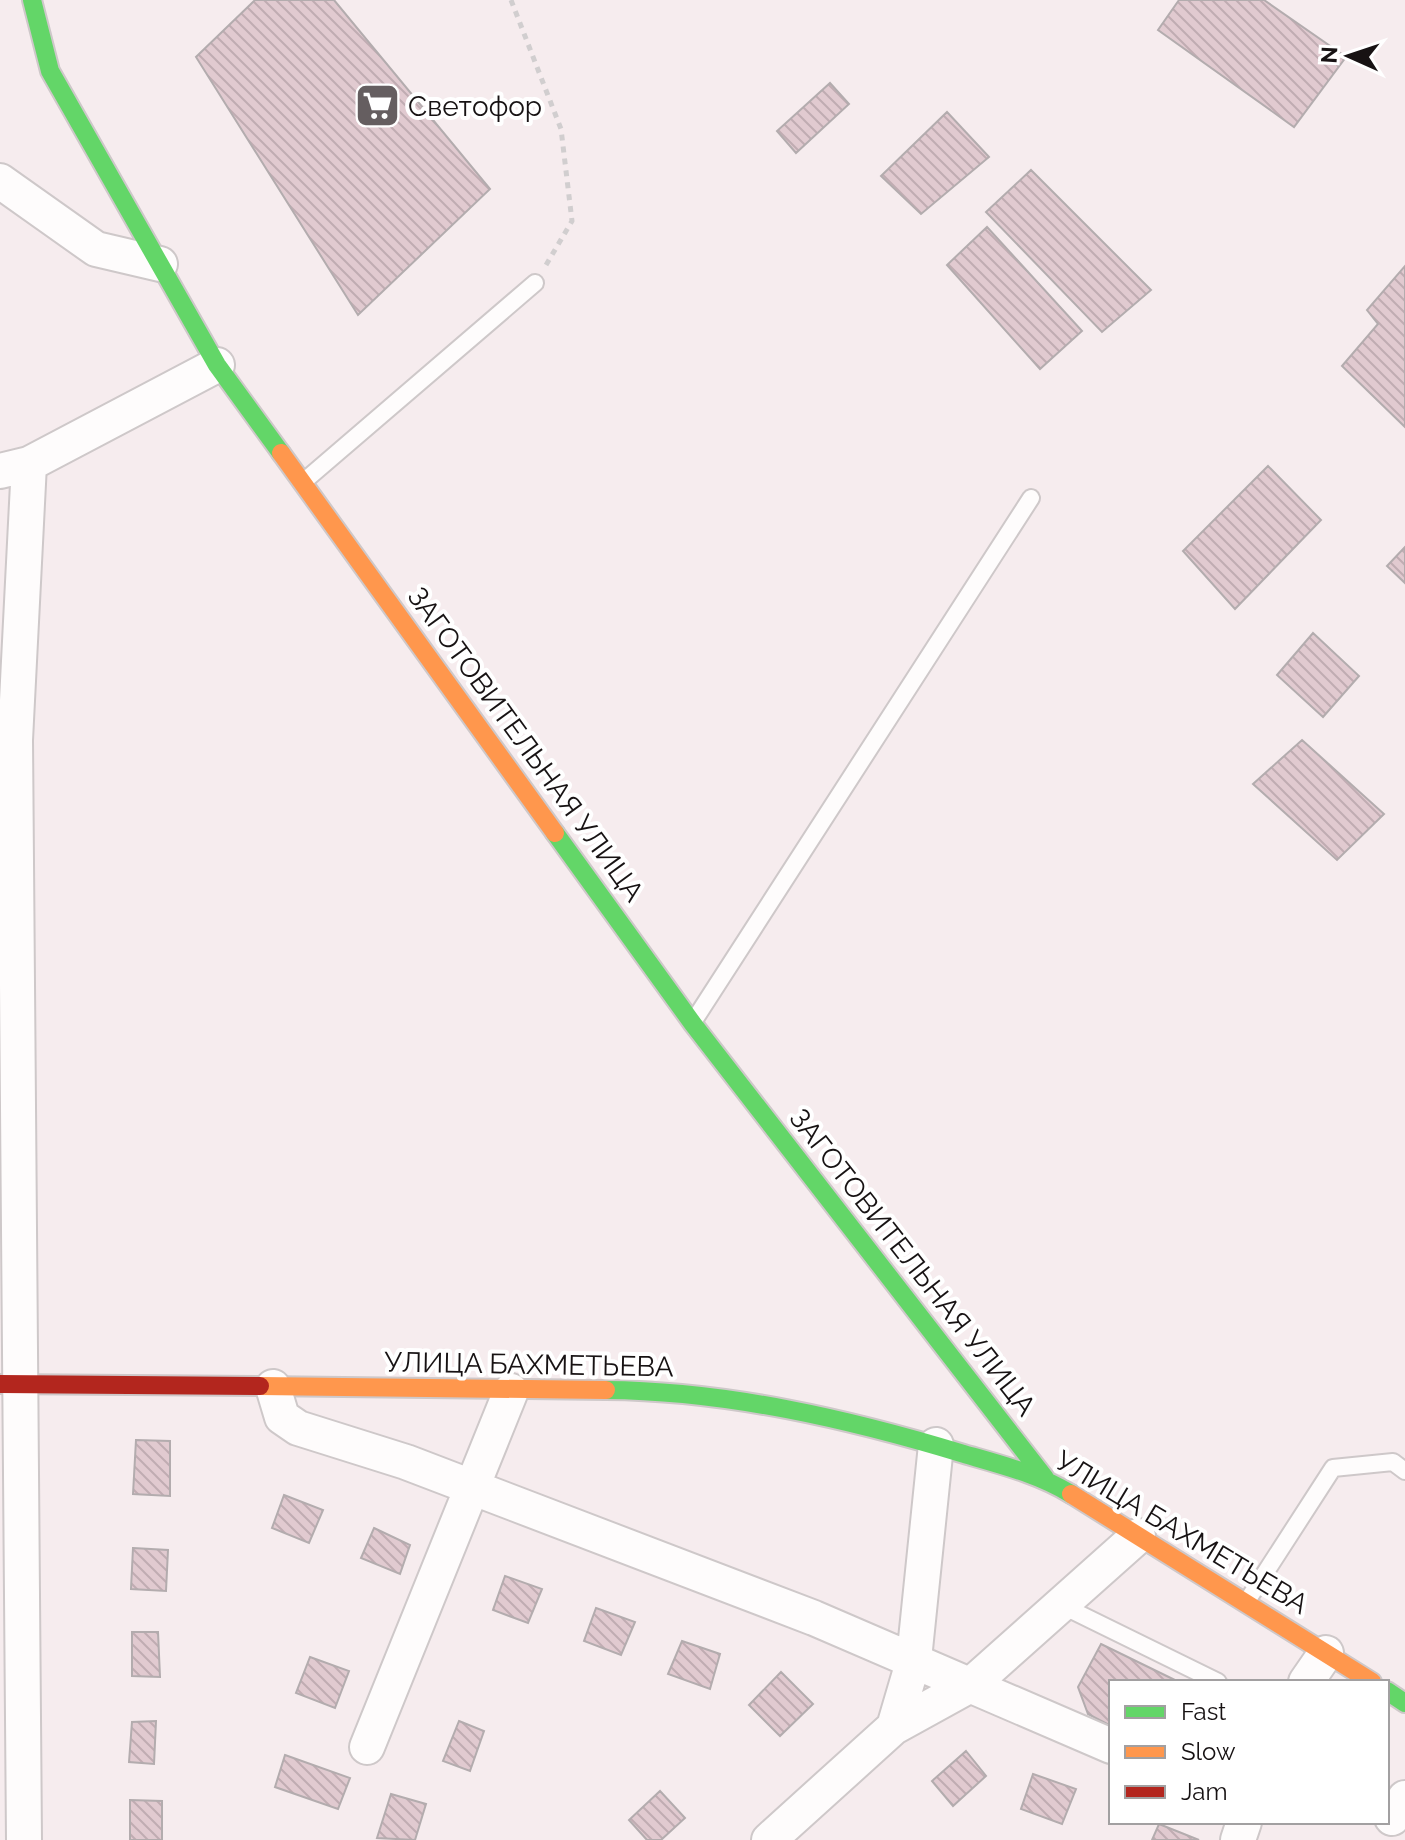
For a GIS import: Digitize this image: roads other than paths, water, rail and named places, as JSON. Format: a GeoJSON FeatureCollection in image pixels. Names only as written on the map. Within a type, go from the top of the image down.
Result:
{"type":"FeatureCollection","features":[{"type":"Feature","properties":{"kind":"main road","name":"ЗАГОТОВИТЕЛЬНАЯ УЛИЦА"},"geometry":{"type":"LineString","coordinates":[[32,0],[50,71],[217,365],[693,1024],[1045,1478]]}},
{"type":"Feature","properties":{"kind":"main road","name":"УЛИЦА БАХМЕТЬЕВА"},"geometry":{"type":"LineString","coordinates":[[11,1384],[637,1390],[791,1409],[936,1445],[1045,1478],[1369,1680]]}},
{"type":"Feature","properties":{"kind":"street"},"geometry":{"type":"LineString","coordinates":[[0,181],[96,249],[160,264]]}},
{"type":"Feature","properties":{"kind":"street"},"geometry":{"type":"LineString","coordinates":[[24,1840],[11,1384],[14,468],[217,365]]}},
{"type":"Feature","properties":{"kind":"street"},"geometry":{"type":"LineString","coordinates":[[273,1387],[282,1417],[298,1428],[471,1488],[914,1659],[1109,1745]]}},
{"type":"Feature","properties":{"kind":"street"},"geometry":{"type":"LineString","coordinates":[[367,1747],[511,1391]]}},
{"type":"Feature","properties":{"kind":"street"},"geometry":{"type":"LineString","coordinates":[[894,1727],[914,1659],[936,1445]]}},
{"type":"Feature","properties":{"kind":"street"},"geometry":{"type":"LineString","coordinates":[[769,1840],[894,1727],[972,1684],[1138,1536]]}},
{"type":"Feature","properties":{"kind":"street"},"geometry":{"type":"LineString","coordinates":[[1307,1680],[1326,1653]]}},
{"type":"Feature","properties":{"kind":"lane"},"geometry":{"type":"LineString","coordinates":[[302,483],[535,283]]}},
{"type":"Feature","properties":{"kind":"lane"},"geometry":{"type":"LineString","coordinates":[[693,1024],[1031,498]]}},
{"type":"Feature","properties":{"kind":"lane"},"geometry":{"type":"LineString","coordinates":[[1246,1603],[1333,1468],[1393,1462],[1405,1471]]}},
{"type":"Feature","properties":{"kind":"lane"},"geometry":{"type":"LineString","coordinates":[[1061,1605],[1214,1680]]}},
{"type":"Feature","properties":{"kind":"place","name":"Светофор"},"geometry":{"type":"Point","coordinates":[377,106]}}]}
